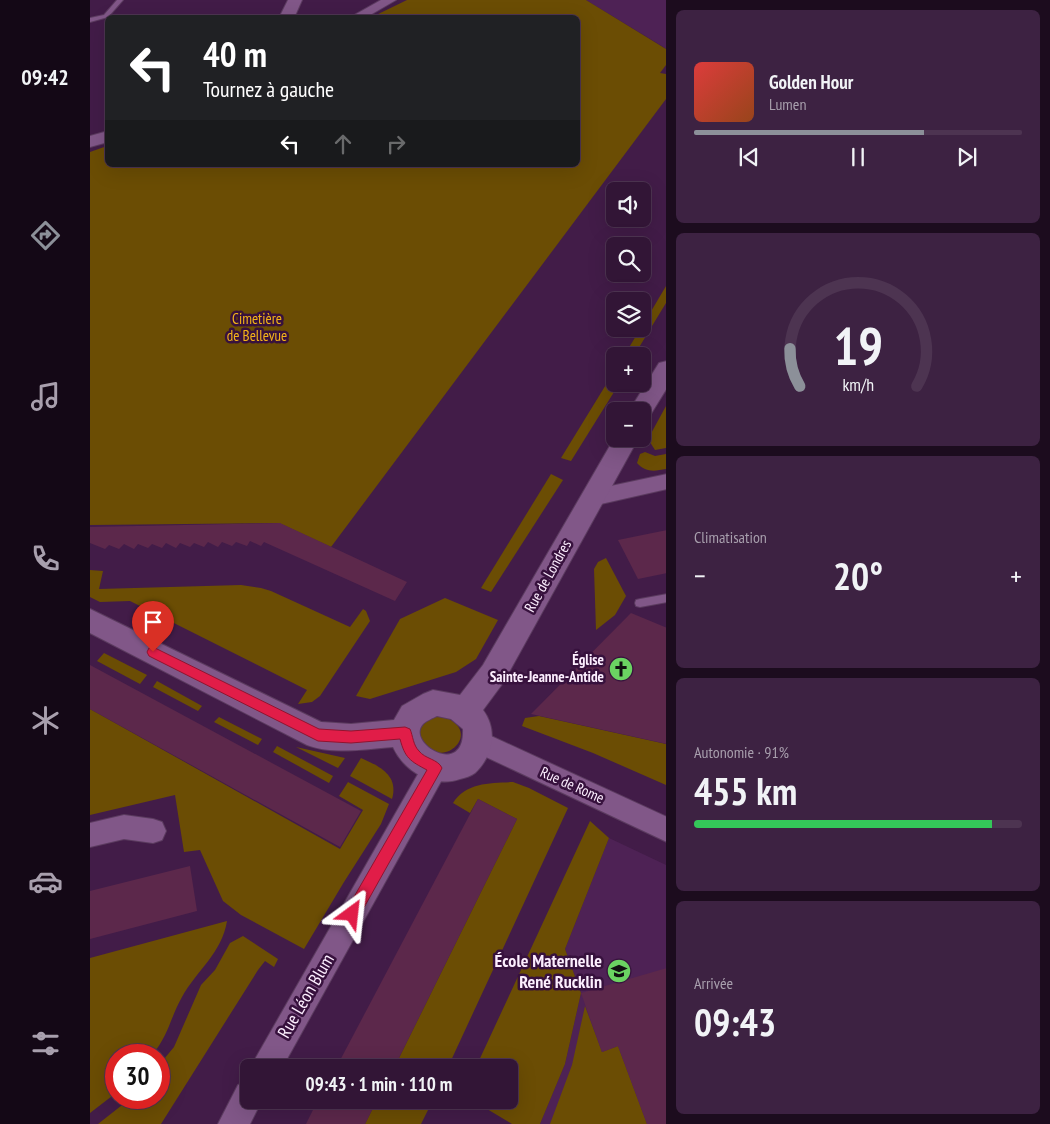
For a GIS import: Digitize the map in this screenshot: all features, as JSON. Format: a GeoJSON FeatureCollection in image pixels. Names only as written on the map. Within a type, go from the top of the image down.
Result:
{"type":"FeatureCollection","features":[{"type":"Feature","properties":{"kind":"street"},"geometry":{"type":"LineString","coordinates":[[288,15],[295,0]]}},
{"type":"Feature","properties":{"kind":"street"},"geometry":{"type":"LineString","coordinates":[[361,15],[390,0]]}},
{"type":"Feature","properties":{"kind":"street"},"geometry":{"type":"LineString","coordinates":[[90,142],[105,137]]}},
{"type":"Feature","properties":{"kind":"street"},"geometry":{"type":"LineString","coordinates":[[647,402],[666,368]]}},
{"type":"Feature","properties":{"kind":"street","name":"Rue de Londres"},"geometry":{"type":"LineString","coordinates":[[465,711],[493,674],[621,447]]}},
{"type":"Feature","properties":{"kind":"street"},"geometry":{"type":"LineString","coordinates":[[592,498],[666,481]]}},
{"type":"Feature","properties":{"kind":"street"},"geometry":{"type":"LineString","coordinates":[[90,620],[318,735],[351,737],[405,733]]}},
{"type":"Feature","properties":{"kind":"street"},"geometry":{"type":"LineString","coordinates":[[433,703],[455,705],[465,711],[476,725],[478,741],[468,760],[458,766],[447,769],[435,768],[416,758],[410,750],[405,733],[408,721],[415,713],[433,703]]}},
{"type":"Feature","properties":{"kind":"street","name":"Rue de Rome"},"geometry":{"type":"LineString","coordinates":[[478,741],[666,830]]}},
{"type":"Feature","properties":{"kind":"street","name":"Rue Léon Blum"},"geometry":{"type":"LineString","coordinates":[[270,1059],[435,768]]}},
{"type":"Feature","properties":{"kind":"street"},"geometry":{"type":"LineString","coordinates":[[90,835],[124,827],[153,831]]}},
{"type":"Feature","properties":{"kind":"street"},"geometry":{"type":"LineString","coordinates":[[233,1124],[242,1109]]}},
{"type":"Feature","properties":{"kind":"lane"},"geometry":{"type":"LineString","coordinates":[[107,15],[120,0]]}},
{"type":"Feature","properties":{"kind":"lane"},"geometry":{"type":"LineString","coordinates":[[90,20],[105,16]]}},
{"type":"Feature","properties":{"kind":"lane"},"geometry":{"type":"LineString","coordinates":[[640,603],[666,598]]}},
{"type":"Feature","properties":{"kind":"shaded area"},"geometry":{"type":"Polygon","coordinates":[[[586,0],[666,0],[666,49],[662,46],[586,0]]]}},
{"type":"Feature","properties":{"kind":"shaded area","name":"École Maternelle René Rucklin"},"geometry":{"type":"Polygon","coordinates":[[[609,838],[666,865],[666,1124],[540,1124],[565,1064],[581,993],[565,949],[609,838]]]}},
{"type":"Feature","properties":{"kind":"green space","name":"Cimetière de Bellevue"},"geometry":{"type":"Polygon","coordinates":[[[407,0],[586,0],[666,49],[666,65],[660,73],[666,74],[666,99],[331,547],[279,523],[90,525],[90,152],[105,147],[105,167],[580,167],[580,15],[376,15],[407,0]]]}},
{"type":"Feature","properties":{"kind":"green space"},"geometry":{"type":"Polygon","coordinates":[[[666,286],[666,303],[651,328],[651,311],[666,286]]]}},
{"type":"Feature","properties":{"kind":"green space"},"geometry":{"type":"Polygon","coordinates":[[[635,337],[645,337],[639,347],[629,347],[635,337]]]}},
{"type":"Feature","properties":{"kind":"green space"},"geometry":{"type":"Polygon","coordinates":[[[606,385],[606,392],[614,392],[606,402],[571,461],[561,458],[606,385]]]}},
{"type":"Feature","properties":{"kind":"green space"},"geometry":{"type":"Polygon","coordinates":[[[666,406],[666,448],[655,450],[651,444],[651,434],[666,406]]]}},
{"type":"Feature","properties":{"kind":"green space"},"geometry":{"type":"Polygon","coordinates":[[[645,452],[655,456],[666,454],[666,469],[651,471],[640,466],[637,463],[640,454],[645,452]]]}},
{"type":"Feature","properties":{"kind":"green space"},"geometry":{"type":"Polygon","coordinates":[[[551,474],[563,480],[491,592],[481,588],[551,474]]]}},
{"type":"Feature","properties":{"kind":"green space"},"geometry":{"type":"Polygon","coordinates":[[[606,558],[626,596],[615,615],[596,630],[594,569],[598,562],[606,558]]]}},
{"type":"Feature","properties":{"kind":"green space"},"geometry":{"type":"Polygon","coordinates":[[[90,570],[103,571],[99,589],[241,585],[271,591],[350,627],[363,609],[366,611],[370,621],[320,696],[312,702],[298,704],[307,690],[130,601],[100,602],[90,597],[90,570]]]}},
{"type":"Feature","properties":{"kind":"green space"},"geometry":{"type":"Polygon","coordinates":[[[445,598],[498,620],[476,659],[456,672],[370,699],[356,696],[400,619],[445,598]]]}},
{"type":"Feature","properties":{"kind":"green space"},"geometry":{"type":"Polygon","coordinates":[[[104,653],[147,675],[140,684],[97,661],[104,653]]]}},
{"type":"Feature","properties":{"kind":"green space"},"geometry":{"type":"Polygon","coordinates":[[[157,681],[202,706],[198,711],[153,687],[157,681]]]}},
{"type":"Feature","properties":{"kind":"green space"},"geometry":{"type":"Polygon","coordinates":[[[90,709],[340,849],[363,810],[339,796],[348,782],[389,804],[381,824],[304,949],[241,915],[223,901],[200,850],[184,852],[175,795],[90,815],[90,709]]]}},
{"type":"Feature","properties":{"kind":"green space"},"geometry":{"type":"Polygon","coordinates":[[[439,715],[453,721],[460,729],[461,737],[451,750],[442,753],[433,752],[424,746],[419,735],[421,727],[426,721],[439,715]]]}},
{"type":"Feature","properties":{"kind":"green space"},"geometry":{"type":"Polygon","coordinates":[[[539,716],[666,744],[666,785],[593,753],[522,726],[525,718],[539,716]]]}},
{"type":"Feature","properties":{"kind":"green space"},"geometry":{"type":"Polygon","coordinates":[[[219,717],[262,739],[258,745],[214,722],[219,717]]]}},
{"type":"Feature","properties":{"kind":"green space"},"geometry":{"type":"Polygon","coordinates":[[[277,746],[333,776],[329,783],[273,752],[277,746]]]}},
{"type":"Feature","properties":{"kind":"green space"},"geometry":{"type":"Polygon","coordinates":[[[296,747],[345,758],[338,768],[296,747]]]}},
{"type":"Feature","properties":{"kind":"green space"},"geometry":{"type":"Polygon","coordinates":[[[361,758],[386,772],[393,784],[392,799],[350,776],[361,758]]]}},
{"type":"Feature","properties":{"kind":"green space"},"geometry":{"type":"Polygon","coordinates":[[[513,782],[568,808],[452,1059],[398,1059],[517,819],[478,799],[470,813],[453,803],[458,796],[472,787],[513,782]]]}},
{"type":"Feature","properties":{"kind":"green space"},"geometry":{"type":"Polygon","coordinates":[[[590,821],[609,838],[565,949],[581,993],[565,1064],[540,1124],[512,1124],[487,1109],[518,1109],[518,1059],[480,1059],[590,821]]]}},
{"type":"Feature","properties":{"kind":"green space"},"geometry":{"type":"Polygon","coordinates":[[[227,921],[220,943],[182,997],[160,1044],[105,1044],[105,1101],[90,1113],[90,958],[227,921]]]}},
{"type":"Feature","properties":{"kind":"green space"},"geometry":{"type":"Polygon","coordinates":[[[243,936],[278,959],[274,967],[265,961],[258,970],[161,1124],[98,1124],[117,1109],[170,1109],[170,1052],[174,1047],[201,985],[215,970],[230,943],[243,936]]]}},
{"type":"Feature","properties":{"kind":"green space"},"geometry":{"type":"Polygon","coordinates":[[[585,1006],[602,1052],[618,1046],[647,1124],[550,1124],[572,1065],[585,1006]]]}},
{"type":"Feature","properties":{"kind":"green space"},"geometry":{"type":"Polygon","coordinates":[[[372,1109],[428,1109],[421,1124],[365,1124],[372,1109]]]}},
{"type":"Feature","properties":{"kind":"building"},"geometry":{"type":"Polygon","coordinates":[[[280,523],[407,582],[395,601],[264,542],[261,546],[250,541],[247,546],[236,542],[232,546],[222,542],[218,547],[208,542],[204,547],[194,543],[190,547],[180,543],[176,548],[166,543],[162,548],[152,544],[148,548],[138,544],[134,549],[124,544],[119,549],[109,545],[105,549],[90,543],[90,527],[280,523]]]}},
{"type":"Feature","properties":{"kind":"building"},"geometry":{"type":"Polygon","coordinates":[[[666,530],[666,573],[638,579],[618,540],[666,530]]]}},
{"type":"Feature","properties":{"kind":"building","name":"Église Sainte-Jeanne-Antide"},"geometry":{"type":"Polygon","coordinates":[[[631,613],[666,628],[666,744],[531,714],[631,613]]]}},
{"type":"Feature","properties":{"kind":"building"},"geometry":{"type":"Polygon","coordinates":[[[90,665],[361,811],[340,847],[90,709],[90,665]]]}},
{"type":"Feature","properties":{"kind":"building"},"geometry":{"type":"Polygon","coordinates":[[[478,799],[517,819],[398,1059],[341,1059],[478,799]]]}},
{"type":"Feature","properties":{"kind":"building"},"geometry":{"type":"Polygon","coordinates":[[[190,866],[197,911],[90,939],[90,891],[190,866]]]}},
{"type":"Feature","properties":{"kind":"building"},"geometry":{"type":"Polygon","coordinates":[[[666,968],[666,1124],[647,1124],[618,1046],[602,1052],[581,993],[666,968]]]}},
{"type":"Feature","properties":{"kind":"building"},"geometry":{"type":"Polygon","coordinates":[[[314,1109],[372,1109],[365,1124],[306,1124],[314,1109]]]}},
{"type":"Feature","properties":{"kind":"place","name":"Église Sainte-Jeanne-Antide"},"geometry":{"type":"Point","coordinates":[621,669]}},
{"type":"Feature","properties":{"kind":"place","name":"École Maternelle René Rucklin"},"geometry":{"type":"Point","coordinates":[619,971]}},
{"type":"Feature","properties":{"kind":"route"},"geometry":{"type":"LineString","coordinates":[[153,652],[318,735],[351,737],[405,733],[410,750],[416,758],[435,768],[352,914]]}}]}
